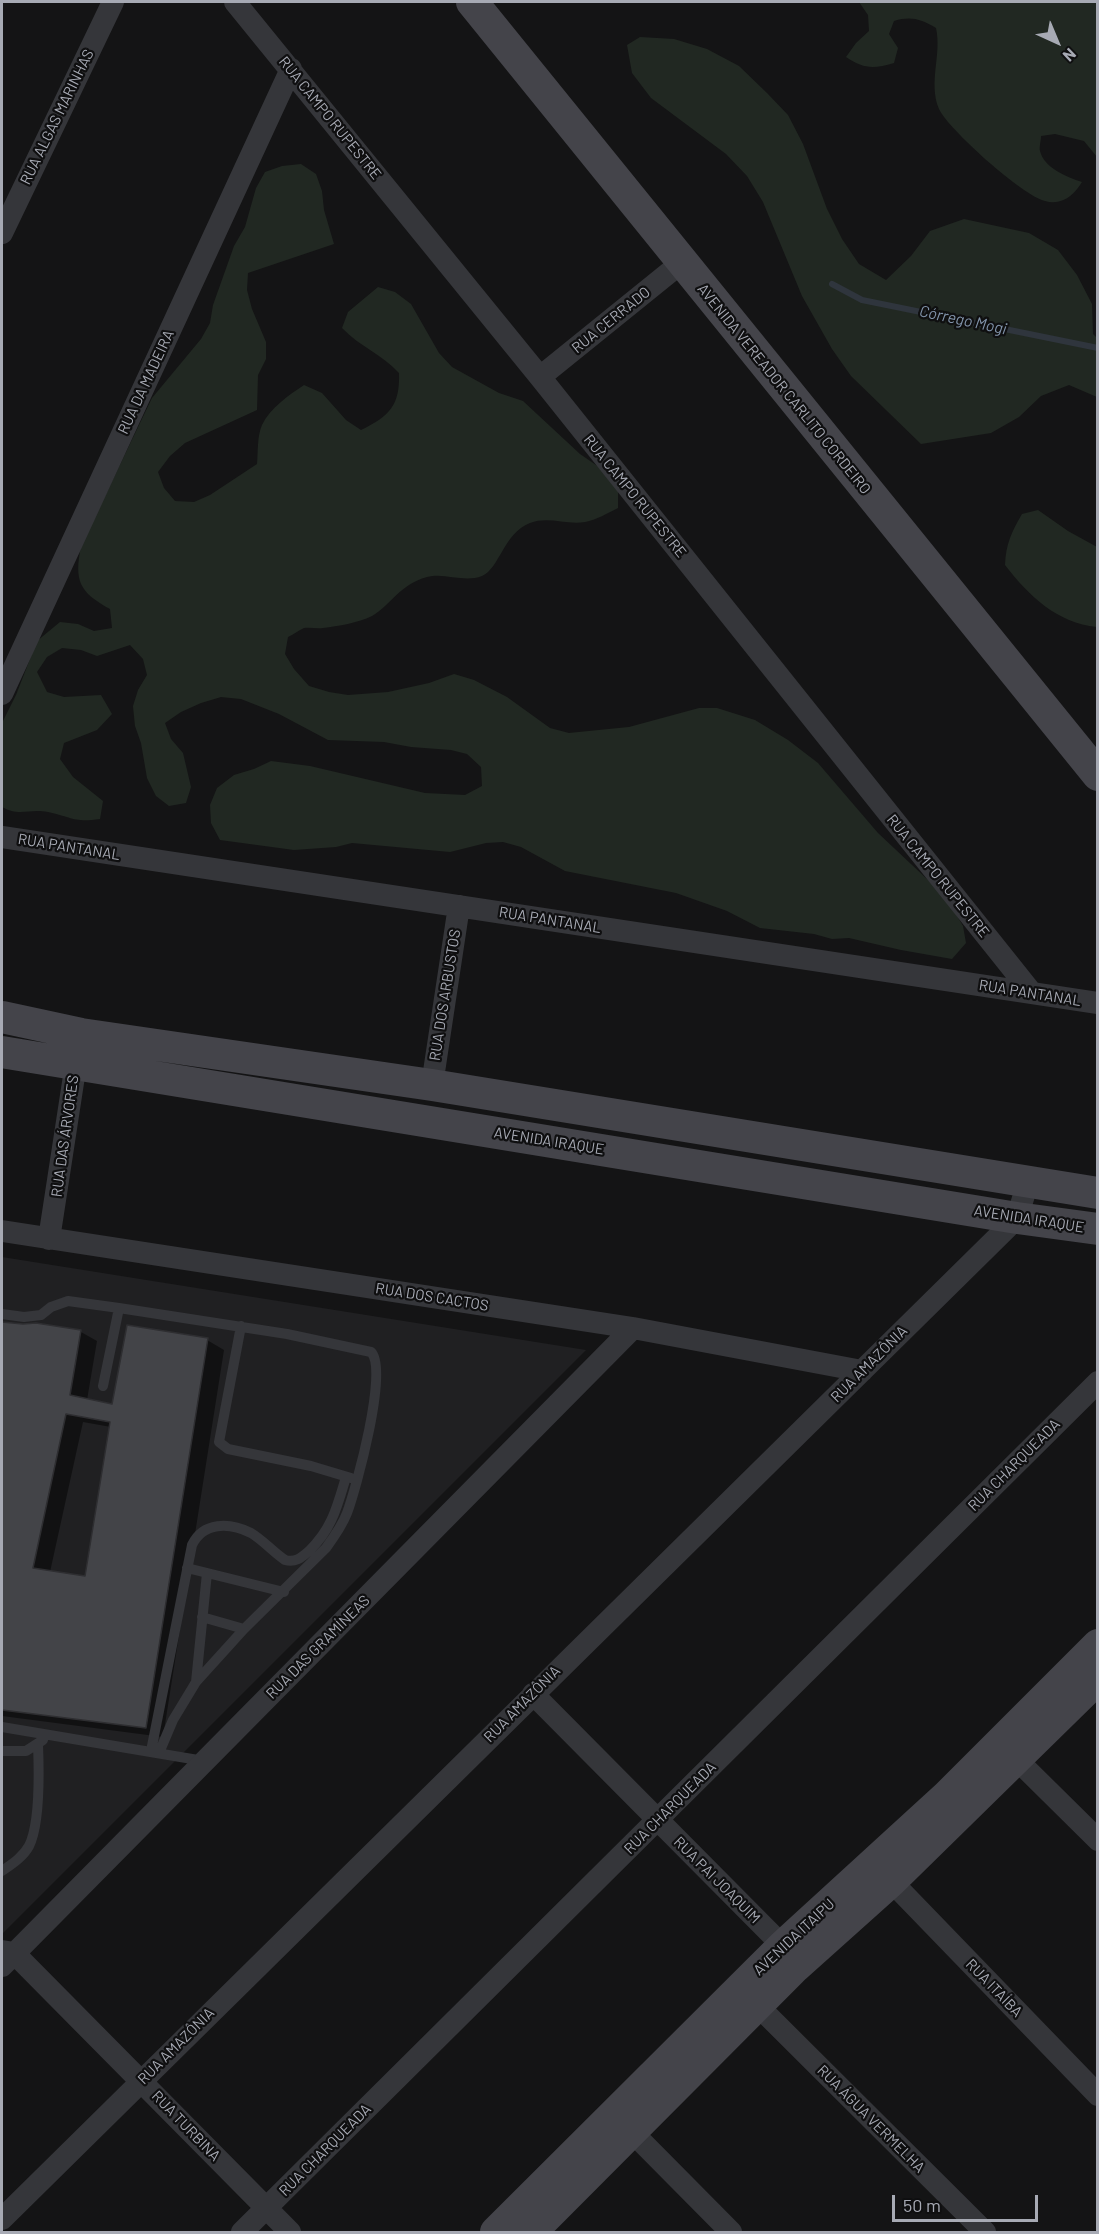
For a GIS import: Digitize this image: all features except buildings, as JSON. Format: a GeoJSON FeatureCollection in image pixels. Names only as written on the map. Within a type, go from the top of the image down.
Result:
{"type":"FeatureCollection","features":[{"type":"Feature","properties":{"kind":"street","name":"RUA ALGAS MARINHAS"},"geometry":{"type":"LineString","coordinates":[[2,233],[113,2]]}},
{"type":"Feature","properties":{"kind":"street","name":"RUA CAMPO RUPESTRE"},"geometry":{"type":"LineString","coordinates":[[235,2],[540,378],[1032,993]]}},
{"type":"Feature","properties":{"kind":"street","name":"AVENIDA VEREADOR CARLITO CORDEIRO"},"geometry":{"type":"LineString","coordinates":[[472,2],[1098,776]]}},
{"type":"Feature","properties":{"kind":"street","name":"RUA DA MADEIRA"},"geometry":{"type":"LineString","coordinates":[[2,694],[291,69]]}},
{"type":"Feature","properties":{"kind":"street","name":"RUA CERRADO"},"geometry":{"type":"LineString","coordinates":[[540,378],[681,263]]}},
{"type":"Feature","properties":{"kind":"street","name":"RUA PANTANAL"},"geometry":{"type":"LineString","coordinates":[[2,837],[1098,1003]]}},
{"type":"Feature","properties":{"kind":"street","name":"RUA DOS ARBUSTOS"},"geometry":{"type":"LineString","coordinates":[[432,1085],[459,906]]}},
{"type":"Feature","properties":{"kind":"street"},"geometry":{"type":"LineString","coordinates":[[2,1017],[81,1034],[432,1085],[1098,1193]]}},
{"type":"Feature","properties":{"kind":"street","name":"RUA DAS ÁRVORES"},"geometry":{"type":"LineString","coordinates":[[50,1239],[81,1034]]}},
{"type":"Feature","properties":{"kind":"street","name":"AVENIDA IRAQUE"},"geometry":{"type":"LineString","coordinates":[[2,1052],[1017,1218],[1098,1229]]}},
{"type":"Feature","properties":{"kind":"street","name":"RUA AMAZÔNIA"},"geometry":{"type":"LineString","coordinates":[[2,2219],[140,2080],[1017,1218],[1028,1182]]}},
{"type":"Feature","properties":{"kind":"street","name":"RUA DOS CACTOS"},"geometry":{"type":"LineString","coordinates":[[2,1231],[633,1328],[862,1371]]}},
{"type":"Feature","properties":{"kind":"street","name":"RUA DAS GRAMÍNEAS"},"geometry":{"type":"LineString","coordinates":[[6,1956],[204,1761],[633,1328]]}},
{"type":"Feature","properties":{"kind":"street","name":"RUA CHARQUEADA"},"geometry":{"type":"LineString","coordinates":[[242,2232],[1098,1382]]}},
{"type":"Feature","properties":{"kind":"street","name":"AVENIDA ITAIPU"},"geometry":{"type":"LineString","coordinates":[[789,1956],[891,1881],[1008,1751],[1098,1646]]}},
{"type":"Feature","properties":{"kind":"street","name":"AVENIDA ITAIPU"},"geometry":{"type":"LineString","coordinates":[[496,2232],[749,1997],[947,1796],[1008,1751],[1098,1678]]}},
{"type":"Feature","properties":{"kind":"street","name":"RUA PAI JOAQUIM"},"geometry":{"type":"LineString","coordinates":[[532,1694],[789,1956]]}},
{"type":"Feature","properties":{"kind":"street"},"geometry":{"type":"LineString","coordinates":[[1008,1751],[1098,1840]]}},
{"type":"Feature","properties":{"kind":"street","name":"RUA ITAÍBA"},"geometry":{"type":"LineString","coordinates":[[891,1881],[1098,2095]]}},
{"type":"Feature","properties":{"kind":"street","name":"RUA TURBINA"},"geometry":{"type":"LineString","coordinates":[[6,1956],[140,2080],[290,2232]]}},
{"type":"Feature","properties":{"kind":"street","name":"AVENIDA ITAIPU"},"geometry":{"type":"LineString","coordinates":[[531,2232],[632,2132],[749,1997]]}},
{"type":"Feature","properties":{"kind":"street","name":"RUA ÁGUA VERMELHA"},"geometry":{"type":"LineString","coordinates":[[749,1997],[985,2232]]}},
{"type":"Feature","properties":{"kind":"street"},"geometry":{"type":"LineString","coordinates":[[632,2132],[731,2232]]}},
{"type":"Feature","properties":{"kind":"lane"},"geometry":{"type":"LineString","coordinates":[[2,1314],[24,1317],[41,1315],[51,1307],[68,1301],[241,1326],[336,1343],[371,1352],[378,1363],[366,1444],[346,1515],[336,1535],[196,1682],[155,1752]]}},
{"type":"Feature","properties":{"kind":"lane"},"geometry":{"type":"LineString","coordinates":[[104,1386],[119,1308]]}},
{"type":"Feature","properties":{"kind":"lane"},"geometry":{"type":"LineString","coordinates":[[241,1326],[219,1442],[228,1449],[311,1466],[357,1480]]}},
{"type":"Feature","properties":{"kind":"lane"},"geometry":{"type":"LineString","coordinates":[[155,1752],[192,1545],[196,1538],[208,1528],[222,1526],[251,1533],[285,1560],[292,1562],[301,1558],[323,1537],[331,1524],[346,1477]]}},
{"type":"Feature","properties":{"kind":"lane"},"geometry":{"type":"LineString","coordinates":[[188,1568],[284,1592]]}},
{"type":"Feature","properties":{"kind":"lane"},"geometry":{"type":"LineString","coordinates":[[196,1682],[207,1573]]}},
{"type":"Feature","properties":{"kind":"lane"},"geometry":{"type":"LineString","coordinates":[[202,1617],[244,1629]]}},
{"type":"Feature","properties":{"kind":"lane"},"geometry":{"type":"LineString","coordinates":[[2,1727],[204,1761]]}},
{"type":"Feature","properties":{"kind":"lane"},"geometry":{"type":"LineString","coordinates":[[2,1751],[26,1751],[50,1735]]}},
{"type":"Feature","properties":{"kind":"lane"},"geometry":{"type":"LineString","coordinates":[[2,1871],[13,1864],[30,1844],[39,1786],[38,1744]]}},
{"type":"Feature","properties":{"kind":"shaded area"},"geometry":{"type":"Polygon","coordinates":[[[859,2],[1097,2],[1097,157],[1084,141],[1055,134],[1041,136],[1040,151],[1046,162],[1063,174],[1082,182],[1075,191],[1067,198],[1057,202],[1045,201],[1034,196],[987,161],[956,131],[939,109],[936,99],[936,28],[926,22],[916,19],[894,21],[889,34],[898,48],[894,63],[869,67],[846,57],[869,31],[868,15],[859,2]]]}},
{"type":"Feature","properties":{"kind":"shaded area"},"geometry":{"type":"Polygon","coordinates":[[[640,37],[674,39],[707,49],[739,66],[767,93],[788,115],[803,144],[827,209],[842,239],[859,264],[886,280],[911,256],[930,231],[964,219],[1029,233],[1058,250],[1077,275],[1092,304],[1093,334],[1097,338],[1097,397],[1069,385],[1041,396],[1019,417],[991,433],[921,444],[851,376],[832,349],[802,296],[763,202],[747,176],[726,154],[651,98],[632,73],[627,45],[640,37]]]}},
{"type":"Feature","properties":{"kind":"shaded area"},"geometry":{"type":"Polygon","coordinates":[[[301,164],[316,174],[334,244],[248,273],[247,290],[252,309],[266,342],[266,359],[258,375],[257,410],[185,443],[170,456],[158,472],[164,488],[175,501],[194,502],[210,495],[257,464],[259,434],[265,419],[280,402],[304,385],[322,393],[346,420],[361,430],[386,414],[398,393],[399,373],[342,328],[348,312],[378,287],[395,292],[411,304],[439,353],[452,367],[499,393],[523,401],[580,454],[596,465],[609,477],[618,491],[618,508],[585,522],[544,520],[530,523],[514,535],[493,566],[482,576],[475,578],[427,577],[409,585],[372,616],[335,626],[302,629],[288,637],[285,654],[294,669],[309,686],[348,695],[388,692],[429,683],[454,674],[474,680],[507,697],[550,728],[569,733],[629,727],[699,708],[717,708],[755,720],[788,740],[818,763],[878,833],[945,896],[963,926],[966,943],[952,959],[849,938],[832,939],[814,934],[760,928],[727,911],[676,893],[565,871],[521,847],[503,842],[486,843],[450,852],[352,843],[336,847],[294,850],[220,840],[211,823],[210,805],[217,788],[234,775],[271,761],[310,766],[425,793],[465,795],[482,786],[481,767],[467,754],[451,750],[384,742],[328,740],[279,714],[241,699],[221,697],[181,712],[165,723],[171,739],[183,753],[191,787],[186,803],[169,806],[156,796],[147,778],[141,743],[135,726],[133,706],[138,690],[147,675],[143,659],[130,645],[97,656],[81,650],[62,648],[47,657],[37,672],[47,692],[64,697],[101,695],[112,714],[97,730],[64,743],[60,759],[73,777],[103,801],[100,819],[78,820],[48,812],[19,812],[2,807],[2,723],[16,695],[37,641],[60,622],[78,624],[94,631],[112,628],[110,609],[91,597],[81,584],[78,568],[81,546],[152,398],[201,339],[210,323],[213,305],[234,246],[245,227],[256,188],[265,172],[282,166],[301,164]]]}},
{"type":"Feature","properties":{"kind":"shaded area"},"geometry":{"type":"Polygon","coordinates":[[[1038,510],[1068,531],[1097,547],[1097,627],[1069,620],[1045,606],[1005,565],[1010,539],[1022,514],[1038,510]]]}},
{"type":"Feature","properties":{"kind":"shaded area"},"geometry":{"type":"Polygon","coordinates":[[[2,1257],[586,1350],[2,1934],[2,1257]]]}},
{"type":"Feature","properties":{"kind":"waterway","name":"Córrego Mogi"},"geometry":{"type":"LineString","coordinates":[[832,284],[862,300],[1098,348]]}}]}
